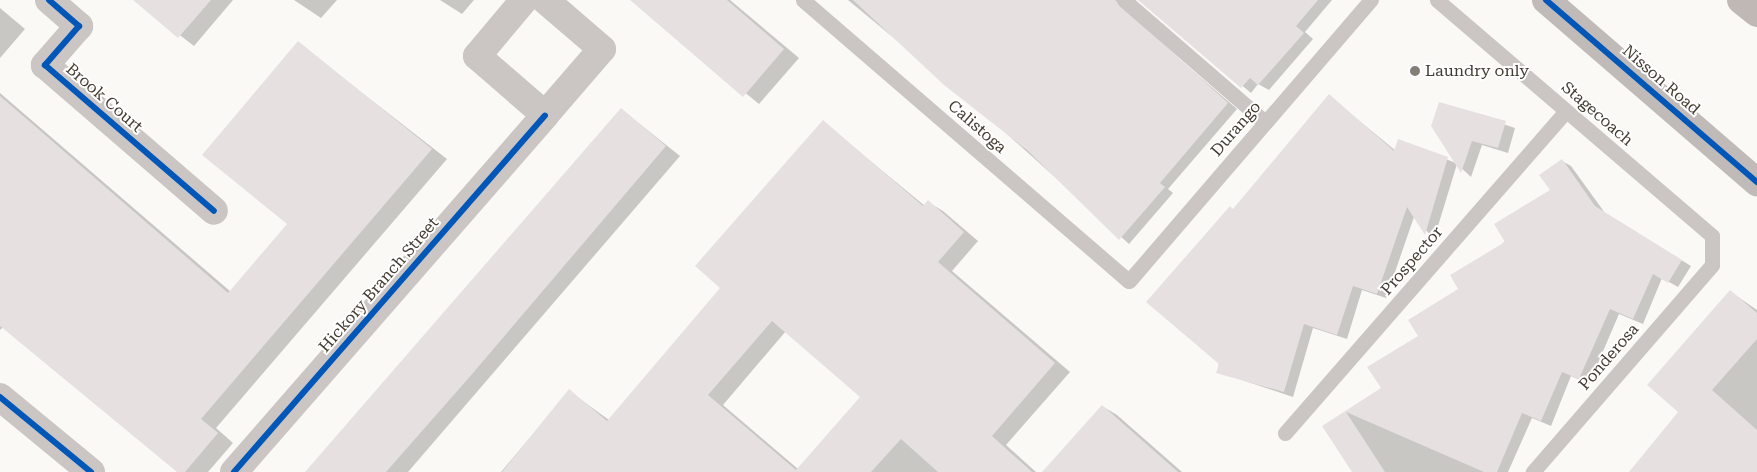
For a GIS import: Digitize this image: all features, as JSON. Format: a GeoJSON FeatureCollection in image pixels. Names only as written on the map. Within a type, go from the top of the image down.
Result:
{"type":"FeatureCollection","features":[{"type":"Feature","properties":{"kind":"highway"},"geometry":{"type":"LineString","coordinates":[[1741,0],[1757,13]]}},
{"type":"Feature","properties":{"kind":"street","name":"Brook Court"},"geometry":{"type":"LineString","coordinates":[[49,0],[79,26],[45,65],[214,211]]}},
{"type":"Feature","properties":{"kind":"street"},"geometry":{"type":"LineString","coordinates":[[524,0],[477,56],[544,115]]}},
{"type":"Feature","properties":{"kind":"street","name":"Hickory Branch Street"},"geometry":{"type":"LineString","coordinates":[[234,472],[602,49],[545,0]]}},
{"type":"Feature","properties":{"kind":"street","name":"Nisson Road"},"geometry":{"type":"LineString","coordinates":[[1546,0],[1757,182]]}},
{"type":"Feature","properties":{"kind":"street"},"geometry":{"type":"LineString","coordinates":[[0,397],[91,472]]}},
{"type":"Feature","properties":{"kind":"lane","name":"Calistoga"},"geometry":{"type":"LineString","coordinates":[[803,0],[1129,281]]}},
{"type":"Feature","properties":{"kind":"lane"},"geometry":{"type":"LineString","coordinates":[[1124,0],[1265,122]]}},
{"type":"Feature","properties":{"kind":"lane","name":"Durango"},"geometry":{"type":"LineString","coordinates":[[1129,281],[1372,0]]}},
{"type":"Feature","properties":{"kind":"lane","name":"Stagecoach"},"geometry":{"type":"LineString","coordinates":[[1437,0],[1712,236],[1712,265]]}},
{"type":"Feature","properties":{"kind":"lane","name":"Prospector"},"geometry":{"type":"LineString","coordinates":[[1285,433],[1566,111]]}},
{"type":"Feature","properties":{"kind":"lane","name":"Ponderosa"},"geometry":{"type":"LineString","coordinates":[[1533,472],[1712,265]]}},
{"type":"Feature","properties":{"kind":"building"},"geometry":{"type":"Polygon","coordinates":[[[133,0],[211,0],[178,38],[133,0]]]}},
{"type":"Feature","properties":{"kind":"building"},"geometry":{"type":"Polygon","coordinates":[[[630,0],[727,0],[784,49],[743,97],[630,0]]]}},
{"type":"Feature","properties":{"kind":"building"},"geometry":{"type":"Polygon","coordinates":[[[853,0],[1115,0],[1228,103],[1160,183],[1165,187],[1119,240],[1027,150],[944,85],[853,0]]]}},
{"type":"Feature","properties":{"kind":"building"},"geometry":{"type":"Polygon","coordinates":[[[1138,0],[1318,0],[1296,26],[1304,33],[1258,85],[1250,78],[1241,88],[1138,0]]]}},
{"type":"Feature","properties":{"kind":"building"},"geometry":{"type":"Polygon","coordinates":[[[298,41],[432,149],[201,419],[218,433],[185,472],[177,472],[0,326],[0,96],[228,293],[287,224],[202,155],[298,41]]]}},
{"type":"Feature","properties":{"kind":"building"},"geometry":{"type":"Polygon","coordinates":[[[1329,94],[1394,151],[1398,139],[1448,157],[1425,235],[1407,207],[1377,294],[1353,286],[1337,335],[1304,324],[1284,392],[1216,373],[1219,364],[1146,302],[1230,206],[1233,209],[1329,94]]]}},
{"type":"Feature","properties":{"kind":"building"},"geometry":{"type":"Polygon","coordinates":[[[1439,102],[1506,121],[1498,148],[1472,141],[1461,173],[1431,126],[1439,102]]]}},
{"type":"Feature","properties":{"kind":"building"},"geometry":{"type":"Polygon","coordinates":[[[621,108],[666,146],[473,373],[386,472],[305,472],[621,108]]]}},
{"type":"Feature","properties":{"kind":"building"},"geometry":{"type":"Polygon","coordinates":[[[823,120],[923,206],[928,200],[964,232],[938,262],[1055,363],[992,436],[1032,472],[938,472],[901,439],[871,472],[502,472],[569,389],[607,421],[720,288],[695,266],[823,120]],[[772,321],[708,395],[796,470],[860,397],[772,321]]]}},
{"type":"Feature","properties":{"kind":"building"},"geometry":{"type":"Polygon","coordinates":[[[1562,159],[1595,206],[1682,260],[1668,283],[1653,274],[1633,319],[1610,309],[1579,379],[1562,372],[1541,421],[1522,413],[1497,472],[1484,472],[1346,412],[1385,472],[1352,472],[1322,426],[1381,388],[1367,367],[1418,336],[1408,320],[1458,289],[1450,275],[1505,242],[1494,224],[1550,190],[1539,175],[1562,159]]]}},
{"type":"Feature","properties":{"kind":"building"},"geometry":{"type":"Polygon","coordinates":[[[1730,290],[1757,313],[1757,339],[1712,390],[1757,430],[1757,472],[1629,472],[1678,412],[1647,385],[1730,290]]]}},
{"type":"Feature","properties":{"kind":"building"},"geometry":{"type":"Polygon","coordinates":[[[1102,405],[1178,472],[1042,472],[1102,405]]]}},
{"type":"Feature","properties":{"kind":"cycle path"},"geometry":{"type":"LineString","coordinates":[[49,0],[79,26],[45,65],[214,211]]}},
{"type":"Feature","properties":{"kind":"cycle path"},"geometry":{"type":"LineString","coordinates":[[1546,0],[1757,182]]}},
{"type":"Feature","properties":{"kind":"cycle path"},"geometry":{"type":"LineString","coordinates":[[234,472],[545,115]]}},
{"type":"Feature","properties":{"kind":"cycle path"},"geometry":{"type":"LineString","coordinates":[[0,397],[91,472]]}},
{"type":"Feature","properties":{"kind":"place","name":"Laundry only"},"geometry":{"type":"Point","coordinates":[1415,71]}}]}
